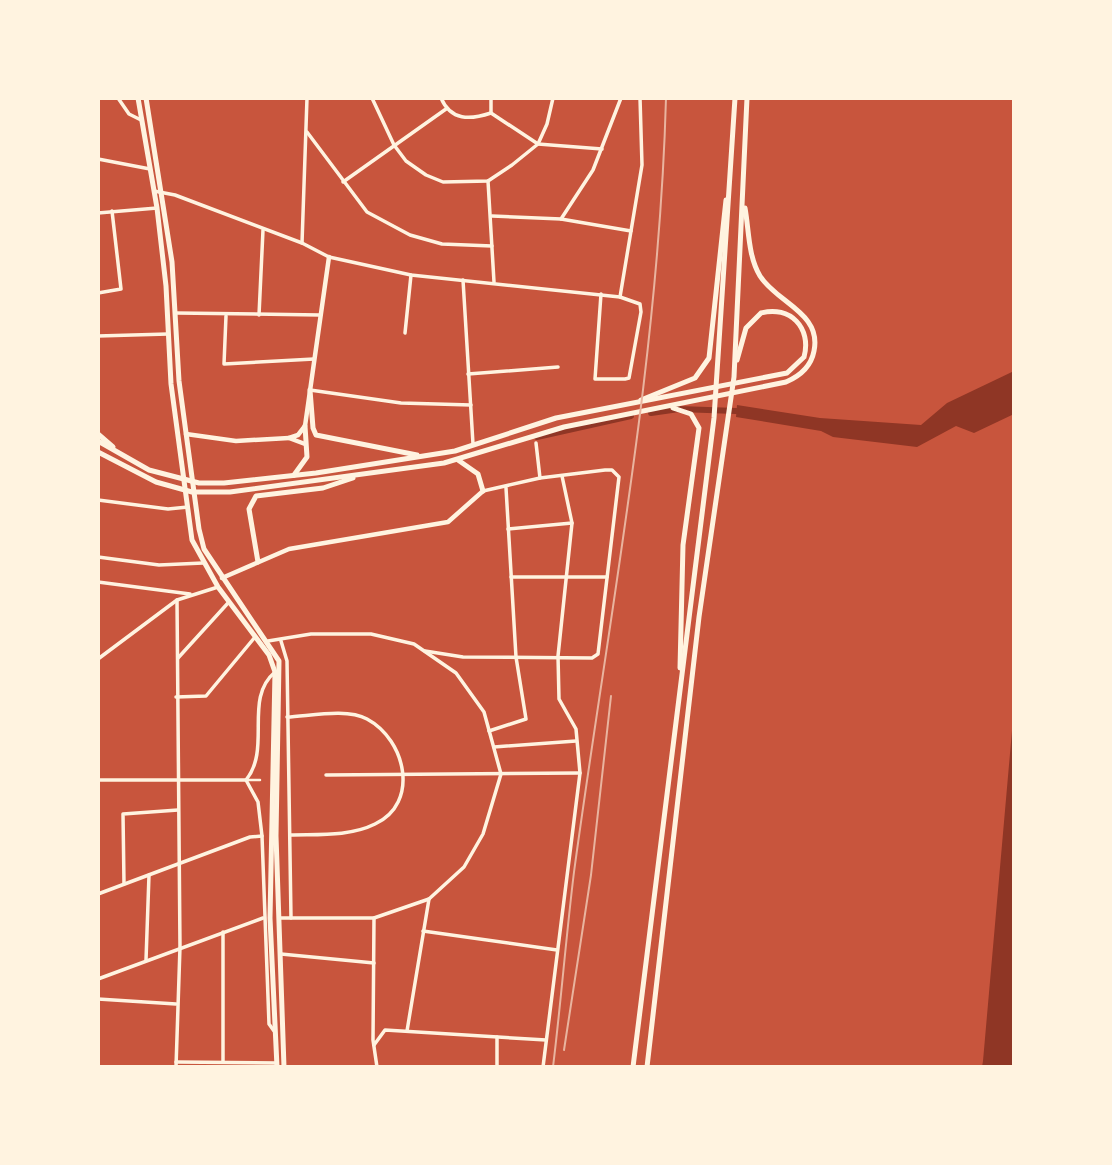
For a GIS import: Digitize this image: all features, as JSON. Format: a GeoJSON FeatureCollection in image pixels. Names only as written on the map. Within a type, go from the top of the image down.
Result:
{"type":"FeatureCollection","features":[{"type":"Feature","properties":{"kind":"main road"},"geometry":{"type":"LineString","coordinates":[[138,98],[155,191],[171,384],[192,540],[202,563],[228,603],[255,636],[275,672],[267,918],[277,1065]]}},
{"type":"Feature","properties":{"kind":"main road"},"geometry":{"type":"LineString","coordinates":[[146,98],[163,191],[185,434],[204,550],[279,661],[276,836],[284,1067]]}},
{"type":"Feature","properties":{"kind":"main road"},"geometry":{"type":"LineString","coordinates":[[633,1067],[716,401],[735,98]]}},
{"type":"Feature","properties":{"kind":"main road"},"geometry":{"type":"LineString","coordinates":[[734,377],[747,98]]}},
{"type":"Feature","properties":{"kind":"main road"},"geometry":{"type":"LineString","coordinates":[[629,405],[686,383],[705,367],[711,350],[731,165]]}},
{"type":"Feature","properties":{"kind":"main road"},"geometry":{"type":"LineString","coordinates":[[98,452],[124,468],[156,482],[192,492],[270,487],[458,460],[564,427],[779,384],[796,377],[809,365],[815,350],[814,335],[803,315],[773,291],[759,275],[751,255],[743,198]]}},
{"type":"Feature","properties":{"kind":"main road"},"geometry":{"type":"LineString","coordinates":[[294,475],[305,463],[305,426],[328,257]]}},
{"type":"Feature","properties":{"kind":"main road"},"geometry":{"type":"LineString","coordinates":[[98,442],[129,460],[168,476],[199,483],[266,479],[423,456],[472,446],[556,418],[629,405],[776,375],[797,366],[804,357],[806,340],[797,321],[775,310],[761,313],[746,328],[734,377],[729,401],[699,617],[647,1067]]}},
{"type":"Feature","properties":{"kind":"main road"},"geometry":{"type":"LineString","coordinates":[[310,390],[316,435],[423,456]]}},
{"type":"Feature","properties":{"kind":"main road"},"geometry":{"type":"LineString","coordinates":[[660,409],[685,411],[698,423],[679,617],[681,688]]}},
{"type":"Feature","properties":{"kind":"main road"},"geometry":{"type":"LineString","coordinates":[[185,434],[236,441],[289,438],[298,435],[305,426]]}},
{"type":"Feature","properties":{"kind":"main road"},"geometry":{"type":"LineString","coordinates":[[98,434],[129,460]]}},
{"type":"Feature","properties":{"kind":"main road"},"geometry":{"type":"LineString","coordinates":[[289,438],[305,444]]}},
{"type":"Feature","properties":{"kind":"main road"},"geometry":{"type":"LineString","coordinates":[[222,578],[289,549],[448,522],[483,491],[478,474],[458,460]]}},
{"type":"Feature","properties":{"kind":"main road"},"geometry":{"type":"LineString","coordinates":[[258,562],[249,509],[256,496],[323,488],[359,475]]}},
{"type":"Feature","properties":{"kind":"street"},"geometry":{"type":"LineString","coordinates":[[118,98],[129,114],[141,120]]}},
{"type":"Feature","properties":{"kind":"street"},"geometry":{"type":"LineString","coordinates":[[302,243],[307,98]]}},
{"type":"Feature","properties":{"kind":"street"},"geometry":{"type":"LineString","coordinates":[[372,98],[394,145],[406,162],[443,182],[488,181],[538,144],[547,124],[553,98]]}},
{"type":"Feature","properties":{"kind":"street"},"geometry":{"type":"LineString","coordinates":[[441,98],[446,109],[464,118],[491,113],[538,144],[602,149]]}},
{"type":"Feature","properties":{"kind":"street"},"geometry":{"type":"LineString","coordinates":[[491,98],[491,113]]}},
{"type":"Feature","properties":{"kind":"street"},"geometry":{"type":"LineString","coordinates":[[561,219],[593,170],[621,98]]}},
{"type":"Feature","properties":{"kind":"street"},"geometry":{"type":"LineString","coordinates":[[620,297],[643,149],[640,98]]}},
{"type":"Feature","properties":{"kind":"street"},"geometry":{"type":"LineString","coordinates":[[343,182],[446,109]]}},
{"type":"Feature","properties":{"kind":"street"},"geometry":{"type":"LineString","coordinates":[[305,130],[367,212],[410,235],[442,244],[492,246]]}},
{"type":"Feature","properties":{"kind":"street"},"geometry":{"type":"LineString","coordinates":[[98,159],[150,169]]}},
{"type":"Feature","properties":{"kind":"street"},"geometry":{"type":"LineString","coordinates":[[488,181],[494,282]]}},
{"type":"Feature","properties":{"kind":"street"},"geometry":{"type":"LineString","coordinates":[[155,191],[163,191],[302,243],[328,257],[411,275],[601,294],[640,303],[641,312],[629,378],[595,379],[601,294]]}},
{"type":"Feature","properties":{"kind":"street"},"geometry":{"type":"LineString","coordinates":[[98,213],[157,208]]}},
{"type":"Feature","properties":{"kind":"street"},"geometry":{"type":"LineString","coordinates":[[98,293],[121,289],[112,211]]}},
{"type":"Feature","properties":{"kind":"street"},"geometry":{"type":"LineString","coordinates":[[492,216],[561,219],[631,231]]}},
{"type":"Feature","properties":{"kind":"street"},"geometry":{"type":"LineString","coordinates":[[259,316],[263,230]]}},
{"type":"Feature","properties":{"kind":"street"},"geometry":{"type":"LineString","coordinates":[[405,333],[411,275]]}},
{"type":"Feature","properties":{"kind":"street"},"geometry":{"type":"LineString","coordinates":[[463,279],[475,441],[472,446]]}},
{"type":"Feature","properties":{"kind":"street"},"geometry":{"type":"LineString","coordinates":[[176,313],[226,316],[320,315]]}},
{"type":"Feature","properties":{"kind":"street"},"geometry":{"type":"LineString","coordinates":[[226,316],[224,364],[315,359]]}},
{"type":"Feature","properties":{"kind":"street"},"geometry":{"type":"LineString","coordinates":[[98,336],[168,334]]}},
{"type":"Feature","properties":{"kind":"street"},"geometry":{"type":"LineString","coordinates":[[468,374],[558,367]]}},
{"type":"Feature","properties":{"kind":"street"},"geometry":{"type":"LineString","coordinates":[[310,390],[401,403],[471,405]]}},
{"type":"Feature","properties":{"kind":"street"},"geometry":{"type":"LineString","coordinates":[[536,443],[540,478]]}},
{"type":"Feature","properties":{"kind":"street"},"geometry":{"type":"LineString","coordinates":[[423,651],[463,657],[592,658],[598,654],[619,477],[612,470],[562,475],[483,491]]}},
{"type":"Feature","properties":{"kind":"street"},"geometry":{"type":"LineString","coordinates":[[543,1067],[580,773],[572,719],[561,709],[559,699],[558,656],[572,523],[562,475]]}},
{"type":"Feature","properties":{"kind":"street"},"geometry":{"type":"LineString","coordinates":[[489,731],[526,719],[516,657],[506,487]]}},
{"type":"Feature","properties":{"kind":"street"},"geometry":{"type":"LineString","coordinates":[[98,500],[168,509],[188,508]]}},
{"type":"Feature","properties":{"kind":"street"},"geometry":{"type":"LineString","coordinates":[[508,529],[572,523]]}},
{"type":"Feature","properties":{"kind":"street"},"geometry":{"type":"LineString","coordinates":[[98,557],[159,565],[202,563]]}},
{"type":"Feature","properties":{"kind":"street"},"geometry":{"type":"LineString","coordinates":[[511,577],[608,577]]}},
{"type":"Feature","properties":{"kind":"street"},"geometry":{"type":"LineString","coordinates":[[98,582],[191,595]]}},
{"type":"Feature","properties":{"kind":"street"},"geometry":{"type":"LineString","coordinates":[[98,659],[177,600],[218,587]]}},
{"type":"Feature","properties":{"kind":"street"},"geometry":{"type":"LineString","coordinates":[[177,600],[177,862],[180,947],[176,1064],[223,1062],[277,1065]]}},
{"type":"Feature","properties":{"kind":"street"},"geometry":{"type":"LineString","coordinates":[[177,659],[228,603]]}},
{"type":"Feature","properties":{"kind":"street"},"geometry":{"type":"LineString","coordinates":[[98,979],[180,947],[267,918],[374,918],[429,899],[464,867],[483,834],[501,774],[484,712],[456,673],[414,644],[370,634],[311,634],[268,641]]}},
{"type":"Feature","properties":{"kind":"street"},"geometry":{"type":"LineString","coordinates":[[176,697],[206,696],[255,636]]}},
{"type":"Feature","properties":{"kind":"street"},"geometry":{"type":"LineString","coordinates":[[281,640],[287,661],[291,918]]}},
{"type":"Feature","properties":{"kind":"street"},"geometry":{"type":"LineString","coordinates":[[246,780],[259,755],[261,689],[275,672]]}},
{"type":"Feature","properties":{"kind":"street"},"geometry":{"type":"LineString","coordinates":[[287,717],[344,715],[366,718],[383,732],[400,754],[404,775],[402,790],[395,806],[377,824],[350,833],[290,835]]}},
{"type":"Feature","properties":{"kind":"street"},"geometry":{"type":"LineString","coordinates":[[494,747],[576,741]]}},
{"type":"Feature","properties":{"kind":"street"},"geometry":{"type":"LineString","coordinates":[[326,775],[580,773]]}},
{"type":"Feature","properties":{"kind":"street"},"geometry":{"type":"LineString","coordinates":[[98,780],[260,780]]}},
{"type":"Feature","properties":{"kind":"street"},"geometry":{"type":"LineString","coordinates":[[246,780],[258,802],[262,836],[269,1024],[275,1034]]}},
{"type":"Feature","properties":{"kind":"street"},"geometry":{"type":"LineString","coordinates":[[124,884],[123,814],[178,810]]}},
{"type":"Feature","properties":{"kind":"street"},"geometry":{"type":"LineString","coordinates":[[98,894],[177,862],[250,837],[262,836]]}},
{"type":"Feature","properties":{"kind":"street"},"geometry":{"type":"LineString","coordinates":[[146,960],[149,875]]}},
{"type":"Feature","properties":{"kind":"street"},"geometry":{"type":"LineString","coordinates":[[407,1031],[429,899]]}},
{"type":"Feature","properties":{"kind":"street"},"geometry":{"type":"LineString","coordinates":[[374,918],[374,1045],[377,1067]]}},
{"type":"Feature","properties":{"kind":"street"},"geometry":{"type":"LineString","coordinates":[[423,931],[558,950]]}},
{"type":"Feature","properties":{"kind":"street"},"geometry":{"type":"LineString","coordinates":[[223,932],[223,1062]]}},
{"type":"Feature","properties":{"kind":"street"},"geometry":{"type":"LineString","coordinates":[[281,954],[374,963]]}},
{"type":"Feature","properties":{"kind":"street"},"geometry":{"type":"LineString","coordinates":[[98,999],[177,1004]]}},
{"type":"Feature","properties":{"kind":"street"},"geometry":{"type":"LineString","coordinates":[[275,1015],[283,1015]]}},
{"type":"Feature","properties":{"kind":"street"},"geometry":{"type":"LineString","coordinates":[[374,1045],[384,1030],[546,1040]]}},
{"type":"Feature","properties":{"kind":"street"},"geometry":{"type":"LineString","coordinates":[[497,1067],[498,1037]]}},
{"type":"Feature","properties":{"kind":"shaded area"},"geometry":{"type":"Polygon","coordinates":[[[1014,371],[1014,414],[974,433],[956,426],[917,447],[833,437],[821,431],[736,417],[737,405],[820,418],[921,425],[947,403],[1014,371]]]}},
{"type":"Feature","properties":{"kind":"shaded area"},"geometry":{"type":"Polygon","coordinates":[[[1014,708],[1014,1067],[982,1067],[983,1061],[1014,708]]]}},
{"type":"Feature","properties":{"kind":"waterway"},"geometry":{"type":"LineString","coordinates":[[651,413],[679,409],[736,411]]}},
{"type":"Feature","properties":{"kind":"waterway"},"geometry":{"type":"LineString","coordinates":[[537,437],[631,416]]}},
{"type":"Feature","properties":{"kind":"railway"},"geometry":{"type":"LineString","coordinates":[[553,1067],[574,872],[643,389],[654,292],[666,98]]}},
{"type":"Feature","properties":{"kind":"railway"},"geometry":{"type":"LineString","coordinates":[[564,1050],[591,875],[611,696]]}}]}
